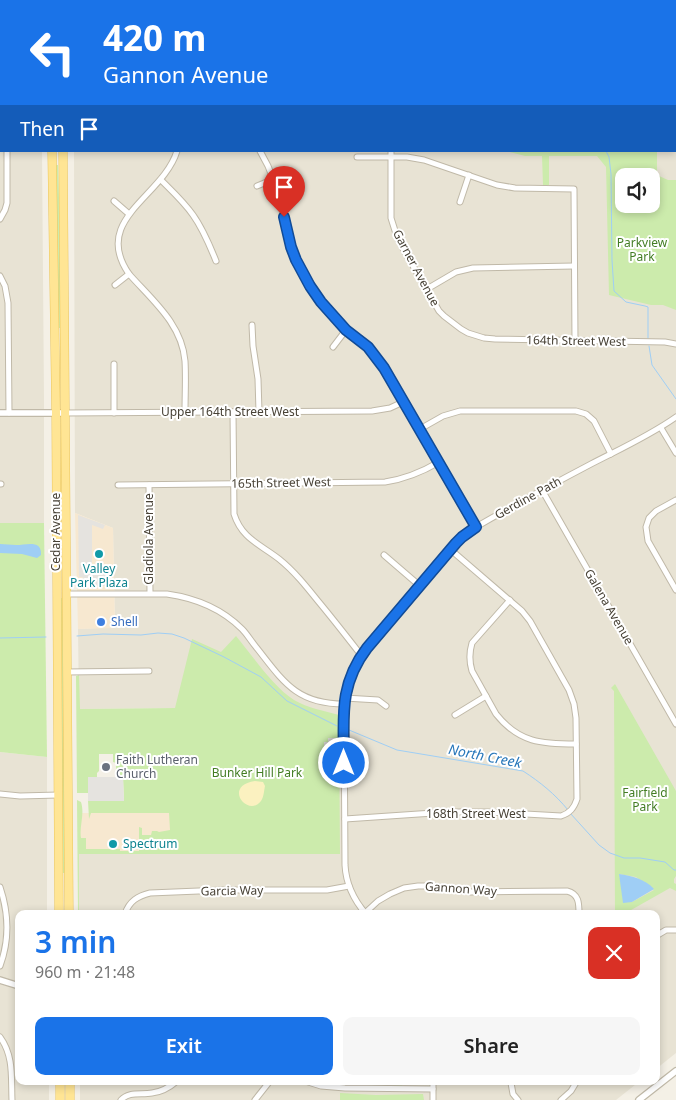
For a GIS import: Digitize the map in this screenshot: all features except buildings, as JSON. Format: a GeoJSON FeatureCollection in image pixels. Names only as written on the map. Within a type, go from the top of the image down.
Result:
{"type":"FeatureCollection","features":[{"type":"Feature","properties":{"kind":"main road","name":"Cedar Avenue"},"geometry":{"type":"LineString","coordinates":[[52,152],[66,594],[69,910]]}},
{"type":"Feature","properties":{"kind":"main road","name":"Cedar Avenue"},"geometry":{"type":"LineString","coordinates":[[59,910],[57,565],[63,152]]}},
{"type":"Feature","properties":{"kind":"main road"},"geometry":{"type":"LineString","coordinates":[[57,565],[60,584],[66,594]]}},
{"type":"Feature","properties":{"kind":"main road"},"geometry":{"type":"LineString","coordinates":[[60,1085],[60,1100]]}},
{"type":"Feature","properties":{"kind":"main road"},"geometry":{"type":"LineString","coordinates":[[70,1085],[70,1100]]}},
{"type":"Feature","properties":{"kind":"street"},"geometry":{"type":"LineString","coordinates":[[177,152],[173,162],[161,180],[124,220],[119,232],[118,245],[120,259],[129,274],[167,317],[179,338],[185,362],[185,412]]}},
{"type":"Feature","properties":{"kind":"street"},"geometry":{"type":"LineString","coordinates":[[260,152],[274,179],[291,247],[310,286],[321,302],[346,330],[368,347],[384,368],[476,527]]}},
{"type":"Feature","properties":{"kind":"street"},"geometry":{"type":"LineString","coordinates":[[0,157],[7,154],[7,203],[0,219]]}},
{"type":"Feature","properties":{"kind":"street"},"geometry":{"type":"LineString","coordinates":[[357,157],[391,154],[424,160],[497,185],[515,188],[574,189],[575,341]]}},
{"type":"Feature","properties":{"kind":"street","name":"Garner Avenue"},"geometry":{"type":"LineString","coordinates":[[391,154],[392,218],[401,245],[439,311],[461,329],[475,335]]}},
{"type":"Feature","properties":{"kind":"street"},"geometry":{"type":"LineString","coordinates":[[460,202],[469,175]]}},
{"type":"Feature","properties":{"kind":"street"},"geometry":{"type":"LineString","coordinates":[[257,186],[274,179]]}},
{"type":"Feature","properties":{"kind":"street"},"geometry":{"type":"LineString","coordinates":[[161,180],[194,216],[206,237],[216,262]]}},
{"type":"Feature","properties":{"kind":"street"},"geometry":{"type":"LineString","coordinates":[[114,201],[129,214]]}},
{"type":"Feature","properties":{"kind":"street"},"geometry":{"type":"LineString","coordinates":[[427,289],[456,272],[472,268],[574,266]]}},
{"type":"Feature","properties":{"kind":"street"},"geometry":{"type":"LineString","coordinates":[[115,285],[129,274]]}},
{"type":"Feature","properties":{"kind":"street"},"geometry":{"type":"LineString","coordinates":[[0,276],[6,290],[8,303],[9,413]]}},
{"type":"Feature","properties":{"kind":"street"},"geometry":{"type":"LineString","coordinates":[[252,325],[258,379],[259,412]]}},
{"type":"Feature","properties":{"kind":"street"},"geometry":{"type":"LineString","coordinates":[[333,347],[346,330]]}},
{"type":"Feature","properties":{"kind":"street","name":"164th Street West"},"geometry":{"type":"LineString","coordinates":[[475,335],[495,339],[665,342],[676,344]]}},
{"type":"Feature","properties":{"kind":"street"},"geometry":{"type":"LineString","coordinates":[[114,364],[114,413]]}},
{"type":"Feature","properties":{"kind":"street","name":"Upper 164th Street West"},"geometry":{"type":"LineString","coordinates":[[60,413],[372,411],[390,408],[403,402]]}},
{"type":"Feature","properties":{"kind":"street"},"geometry":{"type":"LineString","coordinates":[[420,429],[444,416],[460,411],[576,410],[586,414],[594,421],[611,454]]}},
{"type":"Feature","properties":{"kind":"street"},"geometry":{"type":"LineString","coordinates":[[233,412],[234,514],[237,523],[249,539],[279,559],[297,575],[362,655]]}},
{"type":"Feature","properties":{"kind":"street"},"geometry":{"type":"LineString","coordinates":[[0,413],[60,413]]}},
{"type":"Feature","properties":{"kind":"street","name":"Gerdine Path"},"geometry":{"type":"LineString","coordinates":[[363,910],[349,886],[345,865],[344,701],[350,677],[362,655],[462,537],[476,527],[542,490],[640,440],[676,417]]}},
{"type":"Feature","properties":{"kind":"street"},"geometry":{"type":"LineString","coordinates":[[661,428],[676,453]]}},
{"type":"Feature","properties":{"kind":"street","name":"165th Street West"},"geometry":{"type":"LineString","coordinates":[[118,485],[386,482],[400,480],[439,462]]}},
{"type":"Feature","properties":{"kind":"street","name":"Gladiola Avenue"},"geometry":{"type":"LineString","coordinates":[[149,485],[150,593]]}},
{"type":"Feature","properties":{"kind":"street","name":"Galena Avenue"},"geometry":{"type":"LineString","coordinates":[[542,490],[676,724]]}},
{"type":"Feature","properties":{"kind":"street"},"geometry":{"type":"LineString","coordinates":[[676,500],[656,511],[649,518],[646,527],[648,541],[676,590]]}},
{"type":"Feature","properties":{"kind":"street"},"geometry":{"type":"LineString","coordinates":[[451,550],[510,600],[530,621],[569,690],[575,710],[576,744],[547,744],[532,741],[515,732],[501,720],[472,671],[470,664],[472,643],[510,600]]}},
{"type":"Feature","properties":{"kind":"street"},"geometry":{"type":"LineString","coordinates":[[384,555],[420,586]]}},
{"type":"Feature","properties":{"kind":"street"},"geometry":{"type":"LineString","coordinates":[[66,594],[167,594],[183,596],[201,602],[216,609],[230,619],[242,630],[282,679],[306,698],[330,704],[344,701],[378,700],[386,706]]}},
{"type":"Feature","properties":{"kind":"street"},"geometry":{"type":"LineString","coordinates":[[67,672],[149,671]]}},
{"type":"Feature","properties":{"kind":"street"},"geometry":{"type":"LineString","coordinates":[[455,714],[486,696]]}},
{"type":"Feature","properties":{"kind":"street","name":"168th Street West"},"geometry":{"type":"LineString","coordinates":[[345,819],[448,812],[565,815],[574,808],[576,799],[576,744]]}},
{"type":"Feature","properties":{"kind":"street"},"geometry":{"type":"LineString","coordinates":[[0,794],[20,796],[58,795]]}},
{"type":"Feature","properties":{"kind":"street","name":"Garcia Way"},"geometry":{"type":"LineString","coordinates":[[126,910],[133,901],[140,896],[150,893],[223,890],[327,890],[349,886]]}},
{"type":"Feature","properties":{"kind":"street","name":"Gannon Way"},"geometry":{"type":"LineString","coordinates":[[368,910],[378,901],[404,888],[433,886],[471,892],[567,891],[578,899],[579,910]]}},
{"type":"Feature","properties":{"kind":"street"},"geometry":{"type":"LineString","coordinates":[[0,887],[8,924],[6,946],[0,966]]}},
{"type":"Feature","properties":{"kind":"street"},"geometry":{"type":"LineString","coordinates":[[660,934],[666,930],[676,930]]}},
{"type":"Feature","properties":{"kind":"street"},"geometry":{"type":"LineString","coordinates":[[0,980],[15,985]]}},
{"type":"Feature","properties":{"kind":"street"},"geometry":{"type":"LineString","coordinates":[[0,1037],[5,1043],[9,1054],[12,1100]]}},
{"type":"Feature","properties":{"kind":"street"},"geometry":{"type":"LineString","coordinates":[[660,1084],[676,1071]]}},
{"type":"Feature","properties":{"kind":"street"},"geometry":{"type":"LineString","coordinates":[[121,1100],[127,1095],[157,1092],[172,1085]]}},
{"type":"Feature","properties":{"kind":"street"},"geometry":{"type":"LineString","coordinates":[[255,1100],[267,1085]]}},
{"type":"Feature","properties":{"kind":"street"},"geometry":{"type":"LineString","coordinates":[[319,1085],[345,1088],[433,1089]]}},
{"type":"Feature","properties":{"kind":"street"},"geometry":{"type":"LineString","coordinates":[[433,1085],[433,1100]]}},
{"type":"Feature","properties":{"kind":"street"},"geometry":{"type":"LineString","coordinates":[[511,1085],[513,1094],[518,1100]]}},
{"type":"Feature","properties":{"kind":"street"},"geometry":{"type":"LineString","coordinates":[[561,1100],[575,1085]]}},
{"type":"Feature","properties":{"kind":"street"},"geometry":{"type":"LineString","coordinates":[[639,1100],[658,1085]]}},
{"type":"Feature","properties":{"kind":"shaded area"},"geometry":{"type":"Polygon","coordinates":[[[0,152],[42,152],[44,523],[0,523],[0,152]]]}},
{"type":"Feature","properties":{"kind":"shaded area"},"geometry":{"type":"Polygon","coordinates":[[[74,152],[676,152],[676,1053],[660,1066],[660,910],[79,910],[79,854],[176,854],[175,708],[79,709],[78,629],[115,627],[113,528],[75,513],[74,152]]]}},
{"type":"Feature","properties":{"kind":"shaded area"},"geometry":{"type":"Polygon","coordinates":[[[75,513],[113,528],[115,628],[78,629],[75,513]]]}},
{"type":"Feature","properties":{"kind":"shaded area"},"geometry":{"type":"Polygon","coordinates":[[[78,515],[105,525],[103,529],[92,525],[92,575],[106,573],[106,586],[91,586],[82,577],[79,577],[78,515]]]}},
{"type":"Feature","properties":{"kind":"shaded area"},"geometry":{"type":"Polygon","coordinates":[[[328,738],[336,738],[337,779],[324,779],[324,742],[328,742],[328,738]]]}},
{"type":"Feature","properties":{"kind":"shaded area"},"geometry":{"type":"Polygon","coordinates":[[[0,752],[47,757],[47,910],[15,910],[15,1085],[49,1085],[49,1100],[0,1100],[0,752]]]}},
{"type":"Feature","properties":{"kind":"shaded area"},"geometry":{"type":"Polygon","coordinates":[[[88,777],[123,777],[124,801],[88,801],[88,777]]]}},
{"type":"Feature","properties":{"kind":"shaded area"},"geometry":{"type":"Polygon","coordinates":[[[78,813],[176,813],[177,854],[79,854],[78,813]]]}},
{"type":"Feature","properties":{"kind":"shaded area"},"geometry":{"type":"Polygon","coordinates":[[[80,1085],[635,1085],[616,1100],[80,1100],[80,1085]]]}},
{"type":"Feature","properties":{"kind":"green space","name":"Parkview Park"},"geometry":{"type":"Polygon","coordinates":[[[510,152],[657,152],[657,168],[615,168],[615,213],[660,213],[660,176],[668,180],[676,180],[676,310],[663,305],[651,305],[609,295],[606,167],[597,156],[549,156],[549,185],[543,185],[542,156],[525,156],[510,152]]]}},
{"type":"Feature","properties":{"kind":"green space"},"geometry":{"type":"Polygon","coordinates":[[[56,165],[58,165],[61,328],[59,328],[58,305],[56,165]]]}},
{"type":"Feature","properties":{"kind":"green space"},"geometry":{"type":"Polygon","coordinates":[[[0,523],[44,523],[47,757],[0,752],[0,523]]]}},
{"type":"Feature","properties":{"kind":"green space"},"geometry":{"type":"Polygon","coordinates":[[[60,598],[63,598],[65,873],[62,873],[60,598]]]}},
{"type":"Feature","properties":{"kind":"green space","name":"Bunker Hill Park"},"geometry":{"type":"Polygon","coordinates":[[[236,636],[271,679],[286,694],[305,705],[339,715],[340,854],[79,854],[78,910],[77,800],[81,802],[82,807],[81,838],[86,838],[86,849],[139,851],[139,827],[142,828],[142,835],[151,835],[152,831],[170,830],[169,813],[91,813],[89,819],[88,801],[124,801],[123,777],[116,777],[116,763],[113,762],[113,754],[99,754],[99,771],[97,777],[88,777],[88,793],[77,793],[76,676],[79,675],[80,709],[175,708],[192,639],[221,652],[236,636]]]}},
{"type":"Feature","properties":{"kind":"green space","name":"Fairfield Park"},"geometry":{"type":"Polygon","coordinates":[[[615,684],[676,791],[676,876],[674,883],[676,884],[676,891],[670,888],[631,910],[615,910],[614,691],[611,688],[615,684]],[[619,874],[622,887],[632,902],[654,890],[636,877],[619,874]]]}},
{"type":"Feature","properties":{"kind":"green space"},"geometry":{"type":"Polygon","coordinates":[[[368,1085],[402,1085],[402,1086],[368,1085]]]}},
{"type":"Feature","properties":{"kind":"green space"},"geometry":{"type":"Polygon","coordinates":[[[340,1093],[376,1095],[423,1094],[424,1100],[340,1100],[340,1093]]]}},
{"type":"Feature","properties":{"kind":"sand"},"geometry":{"type":"Polygon","coordinates":[[[255,781],[263,782],[265,786],[264,794],[261,801],[256,805],[250,806],[241,799],[240,789],[245,784],[255,781]]]}},
{"type":"Feature","properties":{"kind":"water"},"geometry":{"type":"Polygon","coordinates":[[[0,544],[33,544],[39,547],[41,555],[37,558],[22,554],[0,553],[0,544]]]}},
{"type":"Feature","properties":{"kind":"water"},"geometry":{"type":"Polygon","coordinates":[[[619,874],[638,878],[654,889],[632,902],[623,903],[619,874]]]}},
{"type":"Feature","properties":{"kind":"waterway"},"geometry":{"type":"LineString","coordinates":[[606,152],[611,174],[614,291],[626,302],[648,307],[648,338]]}},
{"type":"Feature","properties":{"kind":"waterway"},"geometry":{"type":"LineString","coordinates":[[649,346],[652,365],[676,399]]}},
{"type":"Feature","properties":{"kind":"waterway","name":"North Creek"},"geometry":{"type":"LineString","coordinates":[[77,636],[158,633],[172,634],[184,638],[261,677],[287,701],[337,726]]}},
{"type":"Feature","properties":{"kind":"waterway","name":"North Creek"},"geometry":{"type":"LineString","coordinates":[[0,638],[46,637]]}},
{"type":"Feature","properties":{"kind":"waterway","name":"North Creek"},"geometry":{"type":"LineString","coordinates":[[349,730],[397,750],[523,771],[547,789],[568,810]]}},
{"type":"Feature","properties":{"kind":"waterway","name":"North Creek"},"geometry":{"type":"LineString","coordinates":[[570,813],[599,845],[610,853],[624,858],[640,858],[665,862],[676,870]]}},
{"type":"Feature","properties":{"kind":"place","name":"Valley Park Plaza"},"geometry":{"type":"Point","coordinates":[99,554]}},
{"type":"Feature","properties":{"kind":"place","name":"Shell"},"geometry":{"type":"Point","coordinates":[101,622]}},
{"type":"Feature","properties":{"kind":"place","name":"Faith Lutheran Church"},"geometry":{"type":"Point","coordinates":[106,767]}},
{"type":"Feature","properties":{"kind":"place","name":"Spectrum"},"geometry":{"type":"Point","coordinates":[113,844]}},
{"type":"Feature","properties":{"kind":"route"},"geometry":{"type":"LineString","coordinates":[[284,217],[291,247],[310,286],[321,302],[346,330],[368,347],[384,368],[476,527],[456,543],[367,648],[354,667],[344,704],[344,763]]}}]}
